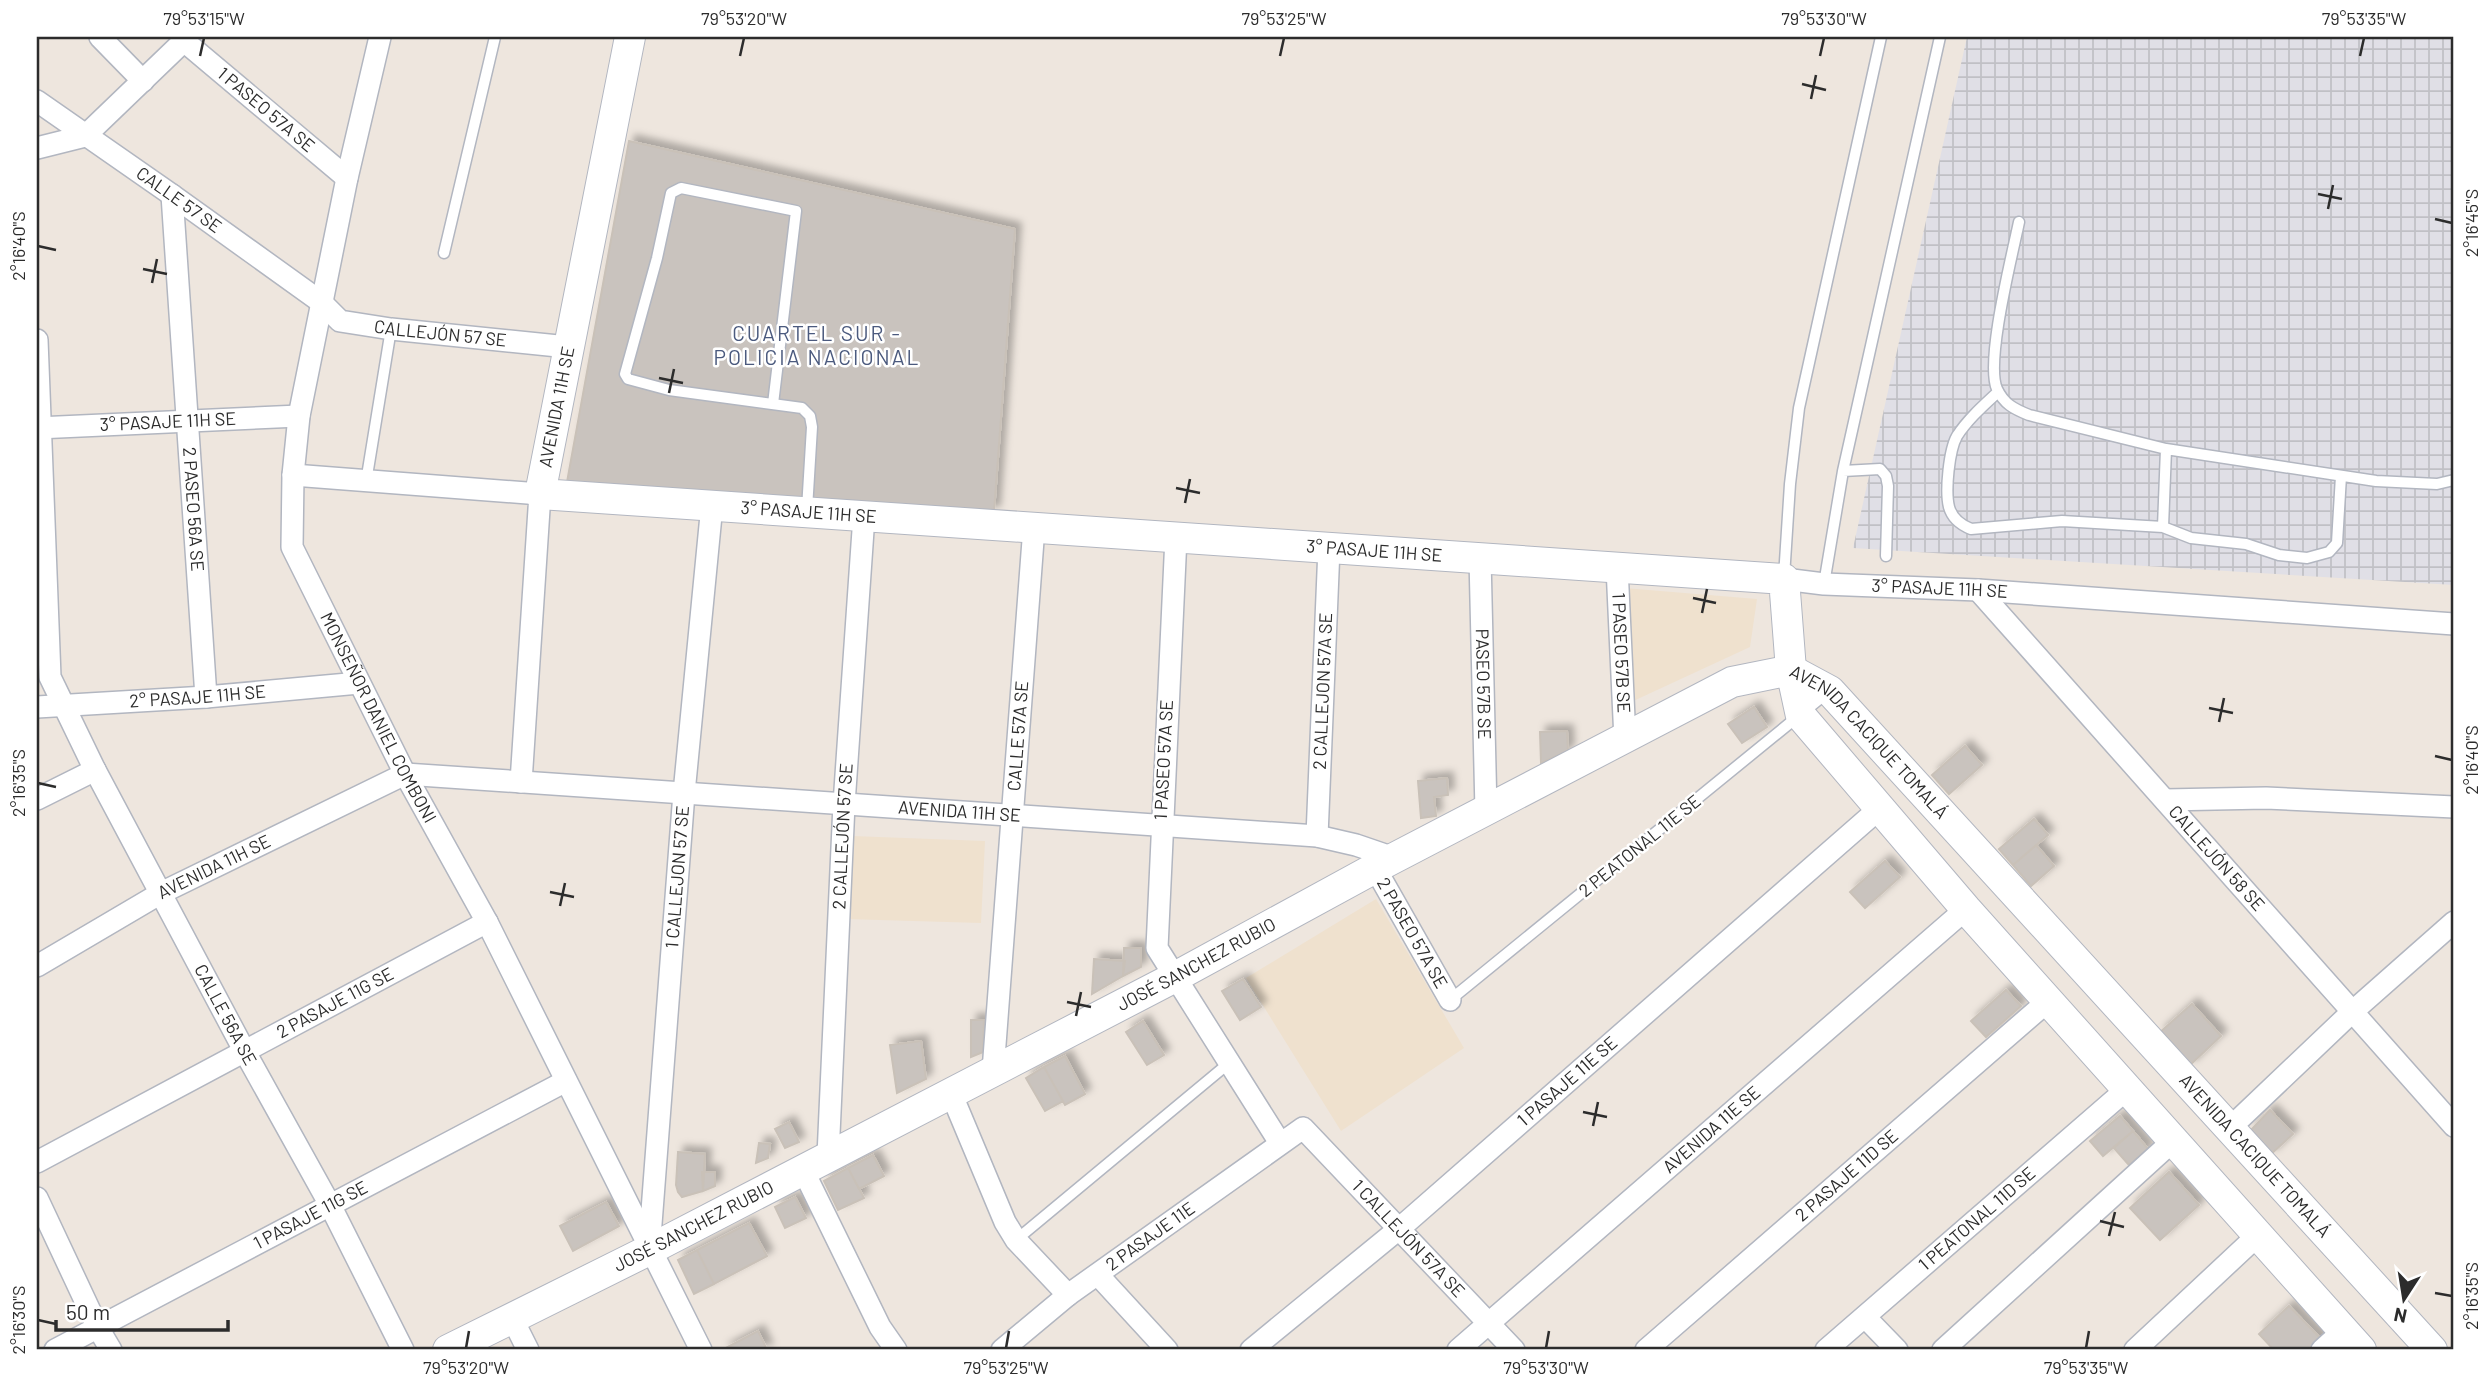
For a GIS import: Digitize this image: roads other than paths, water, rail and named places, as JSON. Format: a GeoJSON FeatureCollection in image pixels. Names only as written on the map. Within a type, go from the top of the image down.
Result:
{"type":"FeatureCollection","features":[{"type":"Feature","properties":{"kind":"main road","name":"AVENIDA 11H SE"},"geometry":{"type":"LineString","coordinates":[[540,494],[630,37]]}},
{"type":"Feature","properties":{"kind":"main road","name":"3° PASAJE 11H SE"},"geometry":{"type":"LineString","coordinates":[[540,494],[1784,579]]}},
{"type":"Feature","properties":{"kind":"main road"},"geometry":{"type":"LineString","coordinates":[[1784,579],[1791,670]]}},
{"type":"Feature","properties":{"kind":"main road","name":"JOSÉ SANCHEZ RUBIO"},"geometry":{"type":"LineString","coordinates":[[448,1350],[649,1250],[1175,977],[1385,863],[1732,682],[1791,670]]}},
{"type":"Feature","properties":{"kind":"main road","name":"AVENIDA CACIQUE TOMALÁ"},"geometry":{"type":"LineString","coordinates":[[1791,670],[1830,691],[2432,1350]]}},
{"type":"Feature","properties":{"kind":"main road","name":"AVENIDA CACIQUE TOMALÁ"},"geometry":{"type":"LineString","coordinates":[[1791,670],[1801,716],[1966,909],[2257,1236],[2342,1344]]}},
{"type":"Feature","properties":{"kind":"street"},"geometry":{"type":"LineString","coordinates":[[100,37],[143,81]]}},
{"type":"Feature","properties":{"kind":"street","name":"MONSEÑOR DANIEL COMBONI"},"geometry":{"type":"LineString","coordinates":[[380,37],[347,178],[299,416],[293,475],[292,547],[405,774],[487,922],[701,1350]]}},
{"type":"Feature","properties":{"kind":"street"},"geometry":{"type":"LineString","coordinates":[[37,148],[85,136],[186,39]]}},
{"type":"Feature","properties":{"kind":"street","name":"1 PASEO 57A SE"},"geometry":{"type":"LineString","coordinates":[[186,39],[347,178]]}},
{"type":"Feature","properties":{"kind":"street","name":"CALLE 57 SE"},"geometry":{"type":"LineString","coordinates":[[37,101],[321,302]]}},
{"type":"Feature","properties":{"kind":"street","name":"2 PASEO 56A SE"},"geometry":{"type":"LineString","coordinates":[[172,195],[205,697]]}},
{"type":"Feature","properties":{"kind":"street","name":"CALLEJÓN 57 SE"},"geometry":{"type":"LineString","coordinates":[[321,302],[340,321],[391,329],[568,346]]}},
{"type":"Feature","properties":{"kind":"street"},"geometry":{"type":"LineString","coordinates":[[37,340],[39,428]]}},
{"type":"Feature","properties":{"kind":"street","name":"3° PASAJE 11H SE"},"geometry":{"type":"LineString","coordinates":[[39,428],[299,416]]}},
{"type":"Feature","properties":{"kind":"street","name":"CALLE 56A SE"},"geometry":{"type":"LineString","coordinates":[[39,428],[50,677],[95,771],[244,1052],[330,1205],[403,1350]]}},
{"type":"Feature","properties":{"kind":"street","name":"3° PASAJE 11H SE"},"geometry":{"type":"LineString","coordinates":[[293,475],[540,494]]}},
{"type":"Feature","properties":{"kind":"street","name":"AVENIDA 11H SE"},"geometry":{"type":"LineString","coordinates":[[521,782],[540,494]]}},
{"type":"Feature","properties":{"kind":"street","name":"1 CALLEJON 57 SE"},"geometry":{"type":"LineString","coordinates":[[649,1250],[684,793],[712,505]]}},
{"type":"Feature","properties":{"kind":"street","name":"2 CALLEJÓN 57 SE"},"geometry":{"type":"LineString","coordinates":[[864,516],[816,1163],[880,1327],[896,1350]]}},
{"type":"Feature","properties":{"kind":"street","name":"CALLE 57A SE"},"geometry":{"type":"LineString","coordinates":[[993,1071],[1034,527]]}},
{"type":"Feature","properties":{"kind":"street","name":"1 PASEO 57A SE"},"geometry":{"type":"LineString","coordinates":[[1175,977],[1157,948],[1176,537]]}},
{"type":"Feature","properties":{"kind":"street","name":"2 CALLEJON 57A SE"},"geometry":{"type":"LineString","coordinates":[[1317,836],[1329,548]]}},
{"type":"Feature","properties":{"kind":"street","name":"PASEO 57B SE"},"geometry":{"type":"LineString","coordinates":[[1480,558],[1486,811]]}},
{"type":"Feature","properties":{"kind":"street","name":"1 PASEO 57B SE"},"geometry":{"type":"LineString","coordinates":[[1617,567],[1625,740]]}},
{"type":"Feature","properties":{"kind":"street","name":"3° PASAJE 11H SE"},"geometry":{"type":"LineString","coordinates":[[1784,579],[1824,584],[1978,590],[2454,624]]}},
{"type":"Feature","properties":{"kind":"street","name":"CALLEJÓN 58 SE"},"geometry":{"type":"LineString","coordinates":[[1978,590],[2454,1126]]}},
{"type":"Feature","properties":{"kind":"street","name":"2° PASAJE 11H SE"},"geometry":{"type":"LineString","coordinates":[[37,706],[205,697],[359,683]]}},
{"type":"Feature","properties":{"kind":"street"},"geometry":{"type":"LineString","coordinates":[[37,799],[95,771]]}},
{"type":"Feature","properties":{"kind":"street","name":"AVENIDA 11H SE"},"geometry":{"type":"LineString","coordinates":[[37,966],[161,893],[405,774],[1317,836],[1356,845],[1385,863]]}},
{"type":"Feature","properties":{"kind":"street"},"geometry":{"type":"LineString","coordinates":[[2165,800],[2266,798],[2454,807]]}},
{"type":"Feature","properties":{"kind":"street","name":"1 PASAJE 11E SE"},"geometry":{"type":"LineString","coordinates":[[1251,1350],[1400,1228],[1880,808]]}},
{"type":"Feature","properties":{"kind":"street","name":"2 PASEO 57A SE"},"geometry":{"type":"LineString","coordinates":[[1385,863],[1450,1000]]}},
{"type":"Feature","properties":{"kind":"street","name":"AVENIDA 11E SE"},"geometry":{"type":"LineString","coordinates":[[1458,1350],[1966,909]]}},
{"type":"Feature","properties":{"kind":"street","name":"2 PASAJE 11G SE"},"geometry":{"type":"LineString","coordinates":[[37,1163],[487,922]]}},
{"type":"Feature","properties":{"kind":"street"},"geometry":{"type":"LineString","coordinates":[[2231,1127],[2351,1012],[2454,922]]}},
{"type":"Feature","properties":{"kind":"street"},"geometry":{"type":"LineString","coordinates":[[1175,977],[1280,1143]]}},
{"type":"Feature","properties":{"kind":"street","name":"2 PASAJE 11D SE"},"geometry":{"type":"LineString","coordinates":[[1646,1350],[2048,1001]]}},
{"type":"Feature","properties":{"kind":"street","name":"1 PASAJE 11G SE"},"geometry":{"type":"LineString","coordinates":[[55,1350],[566,1081]]}},
{"type":"Feature","properties":{"kind":"street","name":"1 PEATONAL 11D SE"},"geometry":{"type":"LineString","coordinates":[[1826,1350],[2127,1089]]}},
{"type":"Feature","properties":{"kind":"street"},"geometry":{"type":"LineString","coordinates":[[951,1093],[1004,1222],[1016,1240],[1068,1295]]}},
{"type":"Feature","properties":{"kind":"street","name":"1 CALLEJÓN 57A SE"},"geometry":{"type":"LineString","coordinates":[[1303,1128],[1514,1350]]}},
{"type":"Feature","properties":{"kind":"street","name":"2 PASAJE 11E"},"geometry":{"type":"LineString","coordinates":[[1002,1350],[1068,1295],[1303,1128]]}},
{"type":"Feature","properties":{"kind":"street"},"geometry":{"type":"LineString","coordinates":[[1943,1350],[2174,1140]]}},
{"type":"Feature","properties":{"kind":"street"},"geometry":{"type":"LineString","coordinates":[[37,1198],[97,1328],[111,1350]]}},
{"type":"Feature","properties":{"kind":"street"},"geometry":{"type":"LineString","coordinates":[[2135,1350],[2257,1236]]}},
{"type":"Feature","properties":{"kind":"street"},"geometry":{"type":"LineString","coordinates":[[1098,1275],[1167,1350]]}},
{"type":"Feature","properties":{"kind":"street"},"geometry":{"type":"LineString","coordinates":[[1865,1317],[1897,1350]]}},
{"type":"Feature","properties":{"kind":"street"},"geometry":{"type":"LineString","coordinates":[[512,1318],[528,1350]]}},
{"type":"Feature","properties":{"kind":"lane"},"geometry":{"type":"LineString","coordinates":[[444,253],[495,37]]}},
{"type":"Feature","properties":{"kind":"lane"},"geometry":{"type":"LineString","coordinates":[[1784,579],[1790,484],[1799,408],[1881,37]]}},
{"type":"Feature","properties":{"kind":"lane"},"geometry":{"type":"LineString","coordinates":[[1824,584],[1843,471],[1940,37]]}},
{"type":"Feature","properties":{"kind":"lane"},"geometry":{"type":"LineString","coordinates":[[773,404],[796,211],[681,188],[671,193],[657,258],[625,374],[628,379],[669,390],[802,408],[810,416],[813,444],[807,512]]}},
{"type":"Feature","properties":{"kind":"lane"},"geometry":{"type":"LineString","coordinates":[[2019,222],[1995,348],[1994,380],[2010,408],[2166,449],[2376,481],[2437,484],[2454,480]]}},
{"type":"Feature","properties":{"kind":"lane"},"geometry":{"type":"LineString","coordinates":[[366,482],[391,329]]}},
{"type":"Feature","properties":{"kind":"lane"},"geometry":{"type":"LineString","coordinates":[[1998,391],[1970,419],[1955,439],[1949,477],[1950,508],[1960,525],[1971,529],[2062,522],[2163,527],[2192,538],[2246,544],[2279,555],[2307,558],[2329,552],[2337,543],[2341,476]]}},
{"type":"Feature","properties":{"kind":"lane"},"geometry":{"type":"LineString","coordinates":[[2163,527],[2166,449]]}},
{"type":"Feature","properties":{"kind":"lane"},"geometry":{"type":"LineString","coordinates":[[1843,471],[1880,469],[1885,476],[1888,486],[1886,556]]}},
{"type":"Feature","properties":{"kind":"lane","name":"2 PEATONAL 11E SE"},"geometry":{"type":"LineString","coordinates":[[1450,1000],[1830,691]]}},
{"type":"Feature","properties":{"kind":"lane"},"geometry":{"type":"LineString","coordinates":[[1016,1240],[1229,1063]]}},
{"type":"Feature","properties":{"kind":"district","name":"CUARTEL SUR - POLICIA NACIONAL"},"geometry":{"type":"Point","coordinates":[817,346]}}]}
